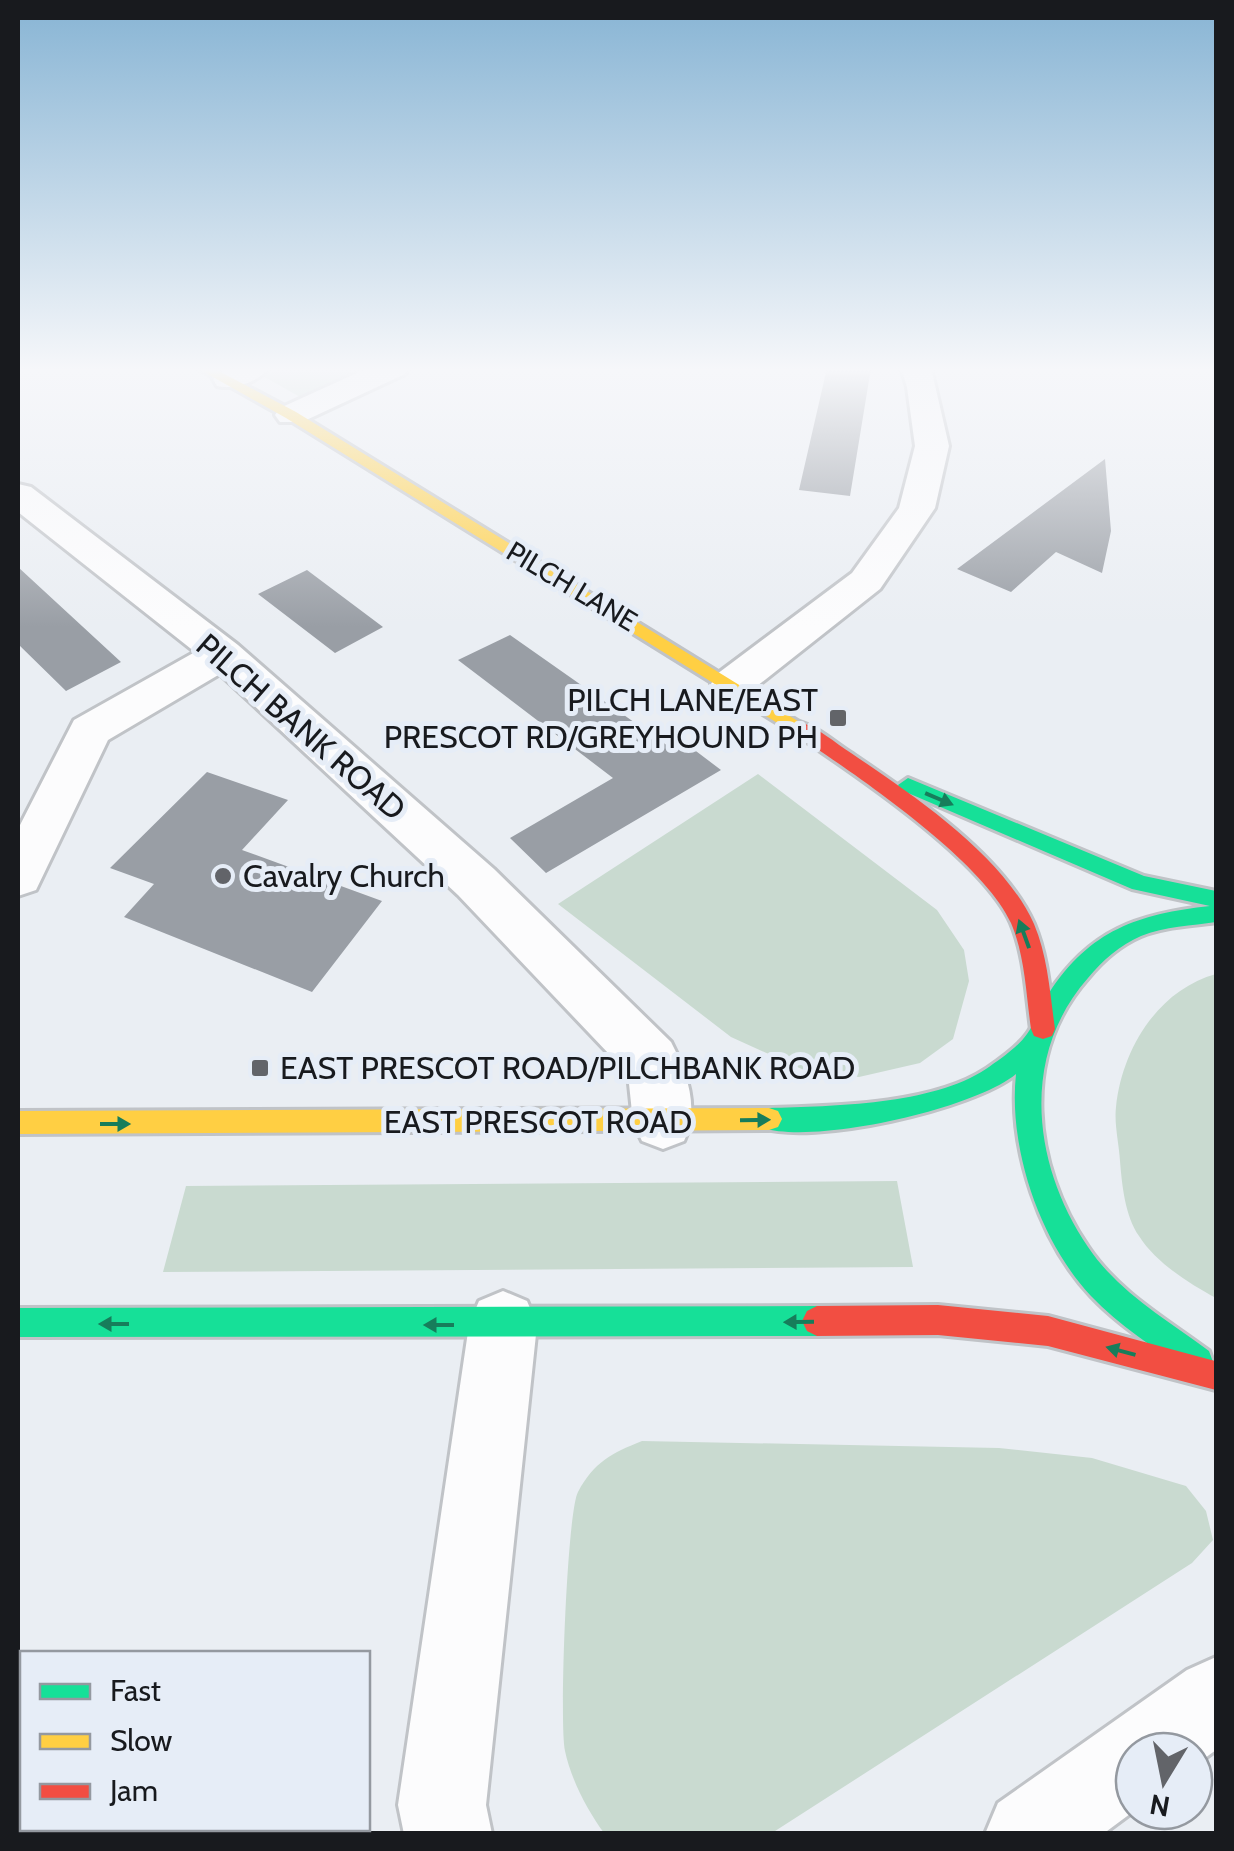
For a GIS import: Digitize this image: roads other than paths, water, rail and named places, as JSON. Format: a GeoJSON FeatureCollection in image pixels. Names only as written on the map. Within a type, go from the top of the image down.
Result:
{"type":"FeatureCollection","features":[{"type":"Feature","properties":{"kind":"main road","name":"PILCH LANE"},"geometry":{"type":"LineString","coordinates":[[356,454],[732,684],[850,761],[982,869],[1016,912],[1032,956],[1041,1034]]}},
{"type":"Feature","properties":{"kind":"main road","name":"PILCH LANE"},"geometry":{"type":"LineString","coordinates":[[850,761],[1140,882],[1216,899]]}},
{"type":"Feature","properties":{"kind":"main road"},"geometry":{"type":"LineString","coordinates":[[1216,914],[1147,924],[1118,937],[1057,1000],[1041,1034],[1028,1079],[1038,1148],[1053,1210],[1092,1276],[1216,1376]]}},
{"type":"Feature","properties":{"kind":"main road","name":"EAST PRESCOT ROAD"},"geometry":{"type":"LineString","coordinates":[[18,1123],[807,1119],[943,1099],[987,1082],[1041,1034]]}},
{"type":"Feature","properties":{"kind":"main road"},"geometry":{"type":"LineString","coordinates":[[18,1323],[938,1320],[1048,1332],[1216,1376]]}},
{"type":"Feature","properties":{"kind":"street"},"geometry":{"type":"LineString","coordinates":[[732,684],[866,581],[917,508],[930,454]]}},
{"type":"Feature","properties":{"kind":"street","name":"PILCH BANK ROAD"},"geometry":{"type":"LineString","coordinates":[[18,495],[223,654],[476,882],[641,1047],[657,1073],[662,1122]]}},
{"type":"Feature","properties":{"kind":"street"},"geometry":{"type":"LineString","coordinates":[[18,877],[90,732],[223,654]]}},
{"type":"Feature","properties":{"kind":"street"},"geometry":{"type":"LineString","coordinates":[[448,1834],[442,1805],[502,1324]]}},
{"type":"Feature","properties":{"kind":"street"},"geometry":{"type":"LineString","coordinates":[[1172,1731],[1216,1699]]}},
{"type":"Feature","properties":{"kind":"street"},"geometry":{"type":"LineString","coordinates":[[1028,1834],[1114,1772]]}},
{"type":"Feature","properties":{"kind":"place","name":"PILCH LANE/EAST PRESCOT RD/GREYHOUND PH"},"geometry":{"type":"Point","coordinates":[838,718]}},
{"type":"Feature","properties":{"kind":"place","name":"Cavalry Church"},"geometry":{"type":"Point","coordinates":[223,876]}},
{"type":"Feature","properties":{"kind":"place","name":"EAST PRESCOT ROAD/PILCHBANK ROAD"},"geometry":{"type":"Point","coordinates":[260,1068]}}]}
